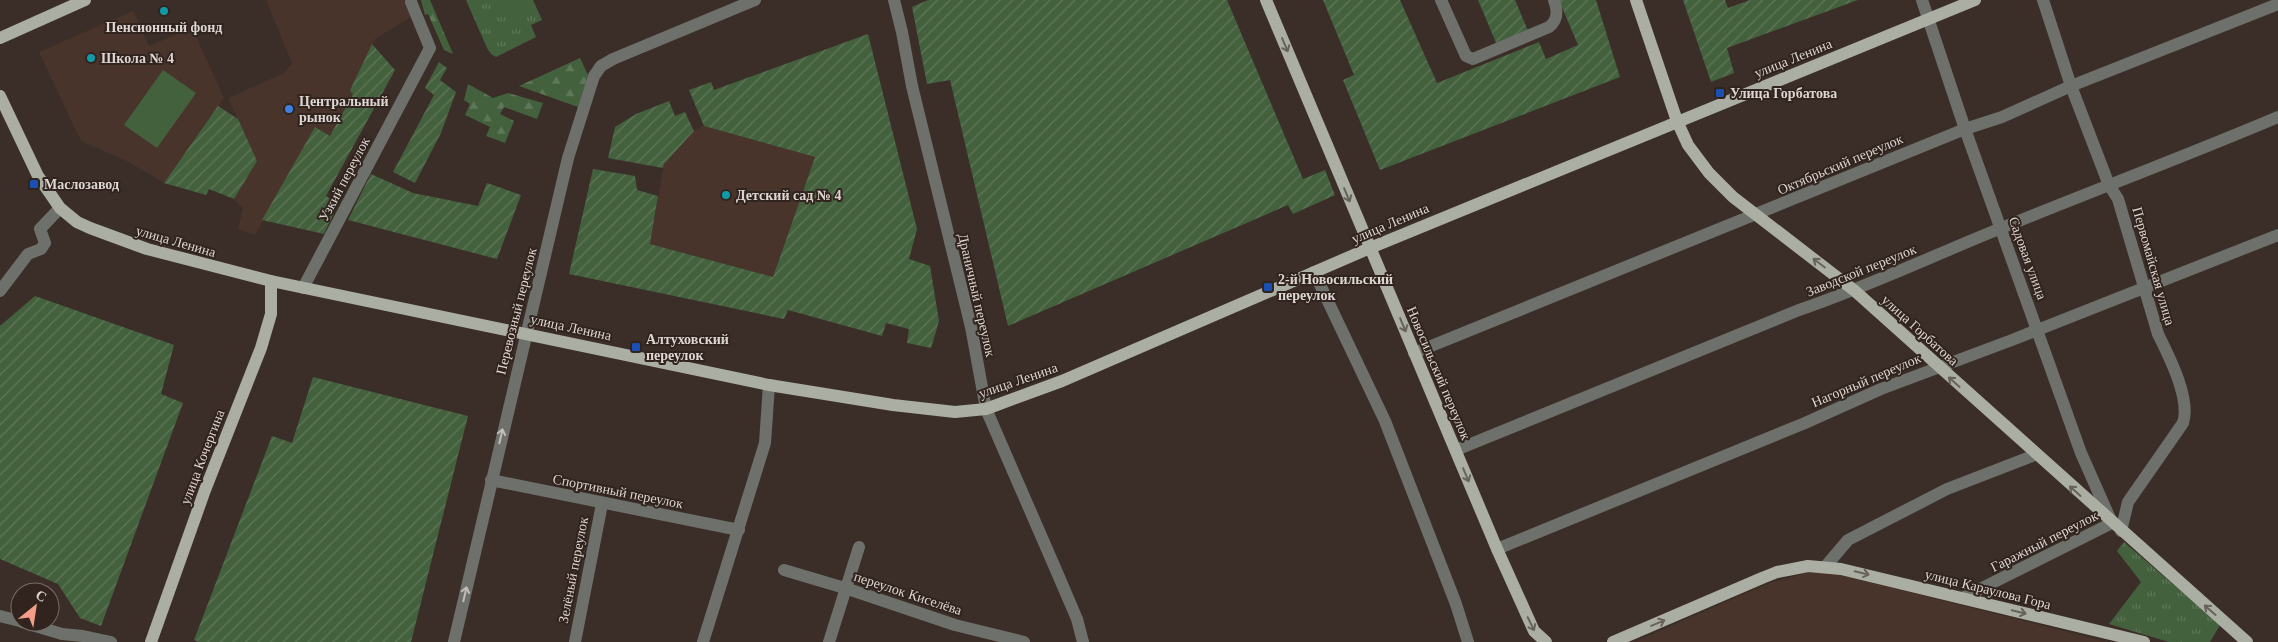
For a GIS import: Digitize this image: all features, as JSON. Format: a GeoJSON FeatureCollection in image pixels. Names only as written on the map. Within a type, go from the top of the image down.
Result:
{"type":"FeatureCollection","features":[{"type":"Feature","properties":{"kind":"main road"},"geometry":{"type":"LineString","coordinates":[[0,38],[85,0]]}},
{"type":"Feature","properties":{"kind":"main road","name":"Новосильский переулок"},"geometry":{"type":"LineString","coordinates":[[1266,0],[1497,549],[1534,631],[1546,642]]}},
{"type":"Feature","properties":{"kind":"main road","name":"улица Горбатова"},"geometry":{"type":"LineString","coordinates":[[1636,0],[1677,121],[1688,145],[1709,173],[1733,197],[1756,216],[1855,291],[2035,455],[2247,642]]}},
{"type":"Feature","properties":{"kind":"main road","name":"улица Ленина"},"geometry":{"type":"LineString","coordinates":[[0,96],[38,176],[60,208],[77,222],[108,236],[147,249],[303,288],[769,385],[928,410],[955,412],[986,409],[1062,381],[1370,248],[1975,0]]}},
{"type":"Feature","properties":{"kind":"main road","name":"улица Кочергина"},"geometry":{"type":"LineString","coordinates":[[152,642],[205,490],[261,348],[271,314],[271,281]]}},
{"type":"Feature","properties":{"kind":"main road","name":"улица Караулова Гора"},"geometry":{"type":"LineString","coordinates":[[1613,642],[1777,572],[1808,566],[1859,572],[2144,642]]}},
{"type":"Feature","properties":{"kind":"street","name":"Перевозный переулок"},"geometry":{"type":"LineString","coordinates":[[454,642],[568,158],[594,76],[602,66],[613,59],[755,0]]}},
{"type":"Feature","properties":{"kind":"street","name":"Драничный переулок"},"geometry":{"type":"LineString","coordinates":[[894,0],[912,86],[971,326],[986,409],[1077,619],[1083,642]]}},
{"type":"Feature","properties":{"kind":"street"},"geometry":{"type":"LineString","coordinates":[[1440,0],[1466,56],[1473,59],[1517,42],[1555,23],[1557,14],[1554,0]]}},
{"type":"Feature","properties":{"kind":"street","name":"Садовая улица"},"geometry":{"type":"LineString","coordinates":[[1922,0],[1965,129],[2081,453],[2117,527]]}},
{"type":"Feature","properties":{"kind":"street","name":"Первомайская улица"},"geometry":{"type":"LineString","coordinates":[[2043,0],[2071,86],[2109,185],[2121,207],[2158,334],[2167,352],[2185,403],[2186,414],[2183,423],[2128,502],[2117,527]]}},
{"type":"Feature","properties":{"kind":"street","name":"Узкий переулок"},"geometry":{"type":"LineString","coordinates":[[303,288],[430,48],[411,2]]}},
{"type":"Feature","properties":{"kind":"street","name":"Октябрьский переулок"},"geometry":{"type":"LineString","coordinates":[[1414,353],[2278,4]]}},
{"type":"Feature","properties":{"kind":"street","name":"Заводской переулок"},"geometry":{"type":"LineString","coordinates":[[1456,450],[1799,310],[1855,291],[2002,228],[2109,185],[2168,164],[2278,117]]}},
{"type":"Feature","properties":{"kind":"street"},"geometry":{"type":"LineString","coordinates":[[0,291],[28,254],[41,249],[45,243],[40,229],[60,208]]}},
{"type":"Feature","properties":{"kind":"street","name":"Нагорный переулок"},"geometry":{"type":"LineString","coordinates":[[1497,549],[1805,423],[1880,388],[2038,330],[2278,235]]}},
{"type":"Feature","properties":{"kind":"street"},"geometry":{"type":"LineString","coordinates":[[1314,272],[1385,421],[1456,604],[1468,642]]}},
{"type":"Feature","properties":{"kind":"street"},"geometry":{"type":"LineString","coordinates":[[703,642],[765,443],[769,385]]}},
{"type":"Feature","properties":{"kind":"street"},"geometry":{"type":"LineString","coordinates":[[1825,567],[1848,540],[1948,489],[2035,455]]}},
{"type":"Feature","properties":{"kind":"street","name":"Спортивный переулок"},"geometry":{"type":"LineString","coordinates":[[491,480],[602,504],[739,530]]}},
{"type":"Feature","properties":{"kind":"street","name":"Зелёный переулок"},"geometry":{"type":"LineString","coordinates":[[575,642],[602,504]]}},
{"type":"Feature","properties":{"kind":"street","name":"Гаражный переулок"},"geometry":{"type":"LineString","coordinates":[[1962,598],[2117,527]]}},
{"type":"Feature","properties":{"kind":"street"},"geometry":{"type":"LineString","coordinates":[[829,642],[848,589],[859,547]]}},
{"type":"Feature","properties":{"kind":"street","name":"переулок Киселёва"},"geometry":{"type":"LineString","coordinates":[[784,570],[848,589],[955,626],[1024,642]]}},
{"type":"Feature","properties":{"kind":"street"},"geometry":{"type":"LineString","coordinates":[[55,632],[111,642]]}},
{"type":"Feature","properties":{"kind":"shaded area","name":"Центральный рынок"},"geometry":{"type":"Polygon","coordinates":[[[266,0],[419,0],[408,8],[411,17],[375,39],[352,86],[353,93],[330,137],[315,128],[255,235],[238,229],[243,208],[234,199],[257,161],[228,98],[284,73],[292,63],[266,0]]]}},
{"type":"Feature","properties":{"kind":"shaded area"},"geometry":{"type":"Polygon","coordinates":[[[133,11],[149,46],[192,28],[224,98],[164,183],[129,162],[81,141],[39,52],[133,11]]]}},
{"type":"Feature","properties":{"kind":"shaded area"},"geometry":{"type":"Polygon","coordinates":[[[704,126],[815,157],[773,277],[650,244],[664,164],[694,131],[704,126]]]}},
{"type":"Feature","properties":{"kind":"shaded area"},"geometry":{"type":"Polygon","coordinates":[[[1807,573],[1833,573],[2107,642],[1634,642],[1770,583],[1807,573]]]}},
{"type":"Feature","properties":{"kind":"green space"},"geometry":{"type":"Polygon","coordinates":[[[421,0],[430,0],[453,54],[444,50],[428,14],[425,15],[421,0]]]}},
{"type":"Feature","properties":{"kind":"green space"},"geometry":{"type":"Polygon","coordinates":[[[466,0],[533,0],[542,20],[531,25],[536,37],[496,57],[487,48],[466,0]]]}},
{"type":"Feature","properties":{"kind":"green space"},"geometry":{"type":"Polygon","coordinates":[[[490,0],[519,0],[521,6],[519,10],[499,18],[490,0]]]}},
{"type":"Feature","properties":{"kind":"green space"},"geometry":{"type":"Polygon","coordinates":[[[928,0],[1227,0],[1303,179],[1325,170],[1335,195],[1293,214],[1288,205],[1008,326],[950,80],[927,84],[912,7],[928,0]]]}},
{"type":"Feature","properties":{"kind":"green space"},"geometry":{"type":"Polygon","coordinates":[[[1323,0],[1400,0],[1437,83],[1539,42],[1546,59],[1578,45],[1559,0],[1596,0],[1620,77],[1380,170],[1343,80],[1354,75],[1323,0]]]}},
{"type":"Feature","properties":{"kind":"green space"},"geometry":{"type":"Polygon","coordinates":[[[1478,0],[1515,0],[1529,33],[1497,45],[1478,0]]]}},
{"type":"Feature","properties":{"kind":"green space"},"geometry":{"type":"Polygon","coordinates":[[[1683,0],[1725,0],[1728,8],[1750,0],[1858,0],[1727,48],[1734,73],[1711,82],[1683,0]]]}},
{"type":"Feature","properties":{"kind":"green space"},"geometry":{"type":"Polygon","coordinates":[[[868,34],[917,229],[909,259],[930,266],[939,321],[931,348],[907,343],[909,329],[886,323],[882,336],[788,310],[784,319],[569,274],[593,169],[635,176],[637,190],[658,196],[650,244],[773,277],[815,157],[704,126],[689,90],[711,82],[714,90],[868,34]]]}},
{"type":"Feature","properties":{"kind":"green space"},"geometry":{"type":"Polygon","coordinates":[[[372,44],[395,70],[326,196],[338,204],[324,234],[262,220],[315,127],[330,136],[353,94],[350,91],[372,44]]]}},
{"type":"Feature","properties":{"kind":"green space"},"geometry":{"type":"Polygon","coordinates":[[[580,58],[588,75],[578,107],[519,86],[580,58]]]}},
{"type":"Feature","properties":{"kind":"green space"},"geometry":{"type":"Polygon","coordinates":[[[439,62],[447,68],[440,80],[456,92],[441,133],[415,183],[393,172],[434,95],[425,88],[439,62]]]}},
{"type":"Feature","properties":{"kind":"green space"},"geometry":{"type":"Polygon","coordinates":[[[163,70],[196,93],[157,148],[124,125],[163,70]]]}},
{"type":"Feature","properties":{"kind":"green space"},"geometry":{"type":"Polygon","coordinates":[[[468,84],[493,98],[508,93],[543,103],[537,119],[504,107],[500,114],[514,121],[505,143],[486,136],[490,127],[465,115],[470,104],[464,100],[468,84]]]}},
{"type":"Feature","properties":{"kind":"green space"},"geometry":{"type":"Polygon","coordinates":[[[669,101],[675,116],[685,112],[694,131],[664,164],[663,168],[608,158],[615,127],[636,114],[669,101]]]}},
{"type":"Feature","properties":{"kind":"green space"},"geometry":{"type":"Polygon","coordinates":[[[218,106],[238,119],[257,161],[234,199],[209,189],[206,195],[164,183],[218,106]]]}},
{"type":"Feature","properties":{"kind":"green space"},"geometry":{"type":"Polygon","coordinates":[[[371,174],[413,193],[478,206],[487,183],[521,195],[497,259],[348,220],[371,174]]]}},
{"type":"Feature","properties":{"kind":"green space"},"geometry":{"type":"Polygon","coordinates":[[[35,296],[174,345],[161,394],[183,403],[101,626],[80,618],[60,587],[60,582],[53,582],[0,559],[0,326],[35,296]]]}},
{"type":"Feature","properties":{"kind":"green space"},"geometry":{"type":"Polygon","coordinates":[[[313,377],[468,416],[411,642],[199,642],[194,640],[272,436],[292,443],[313,377]]]}},
{"type":"Feature","properties":{"kind":"green space"},"geometry":{"type":"Polygon","coordinates":[[[2124,542],[2220,625],[2210,642],[2169,642],[2109,624],[2141,582],[2117,551],[2124,542]]]}},
{"type":"Feature","properties":{"kind":"place","name":"Пенсионный фонд"},"geometry":{"type":"Point","coordinates":[164,11]}},
{"type":"Feature","properties":{"kind":"place","name":"Школа № 4"},"geometry":{"type":"Point","coordinates":[91,58]}},
{"type":"Feature","properties":{"kind":"place","name":"Улица Горбатова"},"geometry":{"type":"Point","coordinates":[1720,93]}},
{"type":"Feature","properties":{"kind":"place","name":"Центральный рынок"},"geometry":{"type":"Point","coordinates":[289,109]}},
{"type":"Feature","properties":{"kind":"place","name":"Маслозавод"},"geometry":{"type":"Point","coordinates":[34,184]}},
{"type":"Feature","properties":{"kind":"place","name":"Детский сад № 4"},"geometry":{"type":"Point","coordinates":[726,195]}},
{"type":"Feature","properties":{"kind":"place","name":"2-й Новосильский переулок"},"geometry":{"type":"Point","coordinates":[1268,287]}},
{"type":"Feature","properties":{"kind":"place","name":"Алтуховский переулок"},"geometry":{"type":"Point","coordinates":[636,347]}}]}
